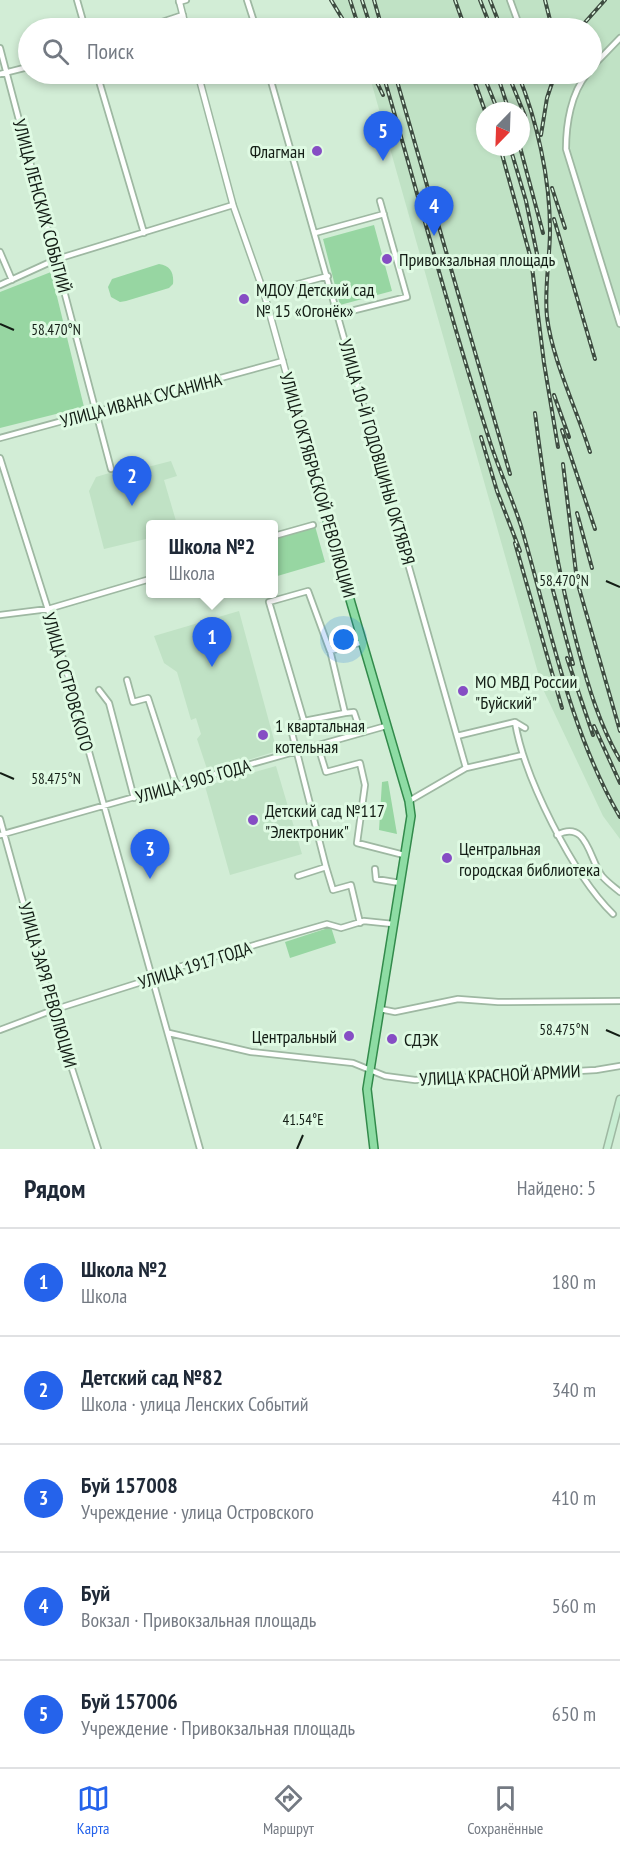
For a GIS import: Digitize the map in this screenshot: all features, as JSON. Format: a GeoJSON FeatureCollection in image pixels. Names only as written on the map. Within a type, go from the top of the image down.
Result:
{"type":"FeatureCollection","features":[{"type":"Feature","properties":{"kind":"main road","name":"УЛИЦА ОКТЯБРЬСКОЙ РЕВОЛЮЦИИ"},"geometry":{"type":"LineString","coordinates":[[327,521],[409,801],[411,816],[370,1069],[367,1106],[374,1149]]}},
{"type":"Feature","properties":{"kind":"main road"},"geometry":{"type":"LineString","coordinates":[[607,1149],[620,1099]]}},
{"type":"Feature","properties":{"kind":"street"},"geometry":{"type":"LineString","coordinates":[[77,0],[82,18]]}},
{"type":"Feature","properties":{"kind":"street"},"geometry":{"type":"LineString","coordinates":[[247,0],[253,18]]}},
{"type":"Feature","properties":{"kind":"street"},"geometry":{"type":"LineString","coordinates":[[510,0],[517,18]]}},
{"type":"Feature","properties":{"kind":"street"},"geometry":{"type":"LineString","coordinates":[[181,1],[184,18]]}},
{"type":"Feature","properties":{"kind":"street"},"geometry":{"type":"LineString","coordinates":[[174,18],[183,15]]}},
{"type":"Feature","properties":{"kind":"street"},"geometry":{"type":"LineString","coordinates":[[602,56],[620,38]]}},
{"type":"Feature","properties":{"kind":"street","name":"УЛИЦА ЛЕНСКИХ СОБЫТИЙ"},"geometry":{"type":"LineString","coordinates":[[0,48],[27,160],[57,259],[111,469]]}},
{"type":"Feature","properties":{"kind":"street"},"geometry":{"type":"LineString","coordinates":[[0,74],[18,70]]}},
{"type":"Feature","properties":{"kind":"street"},"geometry":{"type":"LineString","coordinates":[[100,84],[144,233]]}},
{"type":"Feature","properties":{"kind":"street","name":"УЛИЦА ОКТЯБРЬСКОЙ РЕВОЛЮЦИИ"},"geometry":{"type":"LineString","coordinates":[[201,84],[233,205],[264,293],[327,521]]}},
{"type":"Feature","properties":{"kind":"street","name":"УЛИЦА 10-Й ГОДОВЩИНЫ ОКТЯБРЯ"},"geometry":{"type":"LineString","coordinates":[[272,84],[466,768]]}},
{"type":"Feature","properties":{"kind":"street"},"geometry":{"type":"LineString","coordinates":[[579,84],[568,119],[566,149],[620,324]]}},
{"type":"Feature","properties":{"kind":"street"},"geometry":{"type":"LineString","coordinates":[[339,314],[407,297],[380,201]]}},
{"type":"Feature","properties":{"kind":"street"},"geometry":{"type":"LineString","coordinates":[[0,285],[57,259],[233,205]]}},
{"type":"Feature","properties":{"kind":"street"},"geometry":{"type":"LineString","coordinates":[[315,233],[384,214]]}},
{"type":"Feature","properties":{"kind":"street"},"geometry":{"type":"LineString","coordinates":[[0,252],[12,280]]}},
{"type":"Feature","properties":{"kind":"street"},"geometry":{"type":"LineString","coordinates":[[264,293],[328,276]]}},
{"type":"Feature","properties":{"kind":"street","name":"УЛИЦА ИВАНА СУСАНИНА"},"geometry":{"type":"LineString","coordinates":[[0,438],[283,361]]}},
{"type":"Feature","properties":{"kind":"street","name":"УЛИЦА ОСТРОВСКОГО"},"geometry":{"type":"LineString","coordinates":[[0,458],[48,609],[200,1149]]}},
{"type":"Feature","properties":{"kind":"street"},"geometry":{"type":"LineString","coordinates":[[278,535],[313,525]]}},
{"type":"Feature","properties":{"kind":"street"},"geometry":{"type":"LineString","coordinates":[[0,615],[48,609],[146,580]]}},
{"type":"Feature","properties":{"kind":"street"},"geometry":{"type":"LineString","coordinates":[[304,721],[269,602],[308,591],[330,650],[345,713]]}},
{"type":"Feature","properties":{"kind":"street"},"geometry":{"type":"LineString","coordinates":[[330,650],[363,642]]}},
{"type":"Feature","properties":{"kind":"street"},"geometry":{"type":"LineString","coordinates":[[126,680],[133,702],[148,698],[177,787]]}},
{"type":"Feature","properties":{"kind":"street"},"geometry":{"type":"LineString","coordinates":[[99,690],[109,703],[134,798]]}},
{"type":"Feature","properties":{"kind":"street"},"geometry":{"type":"LineString","coordinates":[[360,922],[351,885],[333,890],[291,729],[304,721],[354,712],[361,733]]}},
{"type":"Feature","properties":{"kind":"street"},"geometry":{"type":"LineString","coordinates":[[515,722],[523,755],[557,835],[613,914]]}},
{"type":"Feature","properties":{"kind":"street"},"geometry":{"type":"LineString","coordinates":[[457,736],[515,722],[525,728]]}},
{"type":"Feature","properties":{"kind":"street","name":"УЛИЦА 1905 ГОДА"},"geometry":{"type":"LineString","coordinates":[[2,834],[177,787],[386,726]]}},
{"type":"Feature","properties":{"kind":"street"},"geometry":{"type":"LineString","coordinates":[[318,746],[326,772],[360,763],[365,785],[357,843],[404,855]]}},
{"type":"Feature","properties":{"kind":"street"},"geometry":{"type":"LineString","coordinates":[[409,801],[466,768],[523,755]]}},
{"type":"Feature","properties":{"kind":"street","name":"УЛИЦА ЗАРЯ РЕВОЛЮЦИИ"},"geometry":{"type":"LineString","coordinates":[[0,819],[2,834],[53,1010],[98,1149]]}},
{"type":"Feature","properties":{"kind":"street"},"geometry":{"type":"LineString","coordinates":[[557,835],[567,829],[573,830],[586,843],[602,876],[620,892]]}},
{"type":"Feature","properties":{"kind":"street"},"geometry":{"type":"LineString","coordinates":[[298,876],[326,867]]}},
{"type":"Feature","properties":{"kind":"street"},"geometry":{"type":"LineString","coordinates":[[375,869],[376,879],[400,883]]}},
{"type":"Feature","properties":{"kind":"street","name":"УЛИЦА 1917 ГОДА"},"geometry":{"type":"LineString","coordinates":[[0,1030],[53,1010],[151,979],[165,971],[327,924],[341,928],[360,922],[393,924]]}},
{"type":"Feature","properties":{"kind":"street"},"geometry":{"type":"LineString","coordinates":[[380,1009],[395,1012],[458,999],[498,1002],[620,1001]]}},
{"type":"Feature","properties":{"kind":"street","name":"УЛИЦА КРАСНОЙ АРМИИ"},"geometry":{"type":"LineString","coordinates":[[169,1033],[251,1052],[353,1063],[385,1076],[415,1080],[596,1070],[620,1066]]}},
{"type":"Feature","properties":{"kind":"shaded area"},"geometry":{"type":"Polygon","coordinates":[[[330,0],[620,0],[620,839],[603,816],[542,687],[372,84],[602,84],[602,18],[340,18],[330,0]]]}},
{"type":"Feature","properties":{"kind":"shaded area"},"geometry":{"type":"Polygon","coordinates":[[[137,460],[140,469],[171,461],[177,476],[164,480],[176,520],[146,520],[146,539],[104,549],[89,491],[96,477],[116,471],[115,465],[137,460]]]}},
{"type":"Feature","properties":{"kind":"shaded area"},"geometry":{"type":"Polygon","coordinates":[[[239,611],[277,751],[208,772],[197,739],[201,734],[196,718],[191,720],[177,672],[164,663],[154,636],[239,611]]]}},
{"type":"Feature","properties":{"kind":"shaded area","name":"Детский сад №117 \"Электроник\""},"geometry":{"type":"Polygon","coordinates":[[[276,766],[302,854],[230,875],[205,786],[276,766]]]}},
{"type":"Feature","properties":{"kind":"green space"},"geometry":{"type":"Polygon","coordinates":[[[374,225],[392,291],[340,305],[323,239],[374,225]]]}},
{"type":"Feature","properties":{"kind":"green space"},"geometry":{"type":"Polygon","coordinates":[[[159,264],[169,268],[172,273],[173,284],[169,288],[120,302],[111,297],[108,287],[112,279],[159,264]]]}},
{"type":"Feature","properties":{"kind":"green space"},"geometry":{"type":"Polygon","coordinates":[[[51,272],[84,407],[0,428],[0,292],[51,272]]]}},
{"type":"Feature","properties":{"kind":"green space"},"geometry":{"type":"Polygon","coordinates":[[[315,526],[325,562],[278,576],[278,537],[315,526]]]}},
{"type":"Feature","properties":{"kind":"green space"},"geometry":{"type":"Polygon","coordinates":[[[388,781],[397,834],[379,830],[382,782],[388,781]]]}},
{"type":"Feature","properties":{"kind":"green space"},"geometry":{"type":"Polygon","coordinates":[[[331,927],[336,943],[290,958],[285,942],[331,927]]]}},
{"type":"Feature","properties":{"kind":"railway"},"geometry":{"type":"LineString","coordinates":[[331,0],[342,18]]}},
{"type":"Feature","properties":{"kind":"railway"},"geometry":{"type":"LineString","coordinates":[[350,0],[356,18]]}},
{"type":"Feature","properties":{"kind":"railway"},"geometry":{"type":"LineString","coordinates":[[362,0],[368,18]]}},
{"type":"Feature","properties":{"kind":"railway"},"geometry":{"type":"LineString","coordinates":[[374,0],[379,18]]}},
{"type":"Feature","properties":{"kind":"railway"},"geometry":{"type":"LineString","coordinates":[[455,0],[461,18]]}},
{"type":"Feature","properties":{"kind":"railway"},"geometry":{"type":"LineString","coordinates":[[480,0],[487,18]]}},
{"type":"Feature","properties":{"kind":"railway"},"geometry":{"type":"LineString","coordinates":[[490,0],[497,18]]}},
{"type":"Feature","properties":{"kind":"railway"},"geometry":{"type":"LineString","coordinates":[[545,0],[550,18]]}},
{"type":"Feature","properties":{"kind":"railway"},"geometry":{"type":"LineString","coordinates":[[589,18],[605,0]]}},
{"type":"Feature","properties":{"kind":"railway"},"geometry":{"type":"LineString","coordinates":[[378,84],[383,95]]}},
{"type":"Feature","properties":{"kind":"railway"},"geometry":{"type":"LineString","coordinates":[[386,84],[462,352],[491,445],[521,526],[573,712],[602,783],[620,817]]}},
{"type":"Feature","properties":{"kind":"railway"},"geometry":{"type":"LineString","coordinates":[[398,84],[510,474]]}},
{"type":"Feature","properties":{"kind":"railway"},"geometry":{"type":"LineString","coordinates":[[475,84],[482,102]]}},
{"type":"Feature","properties":{"kind":"railway"},"geometry":{"type":"LineString","coordinates":[[487,84],[494,102]]}},
{"type":"Feature","properties":{"kind":"railway"},"geometry":{"type":"LineString","coordinates":[[500,84],[506,102]]}},
{"type":"Feature","properties":{"kind":"railway"},"geometry":{"type":"LineString","coordinates":[[512,84],[519,102]]}},
{"type":"Feature","properties":{"kind":"railway"},"geometry":{"type":"LineString","coordinates":[[522,84],[541,150],[548,190],[550,230],[547,317],[559,367],[590,452]]}},
{"type":"Feature","properties":{"kind":"railway"},"geometry":{"type":"LineString","coordinates":[[541,135],[552,84]]}},
{"type":"Feature","properties":{"kind":"railway"},"geometry":{"type":"LineString","coordinates":[[502,156],[531,259],[544,363],[558,447]]}},
{"type":"Feature","properties":{"kind":"railway"},"geometry":{"type":"LineString","coordinates":[[513,156],[526,201],[537,254]]}},
{"type":"Feature","properties":{"kind":"railway"},"geometry":{"type":"LineString","coordinates":[[522,156],[543,233]]}},
{"type":"Feature","properties":{"kind":"railway"},"geometry":{"type":"LineString","coordinates":[[552,188],[565,228]]}},
{"type":"Feature","properties":{"kind":"railway"},"geometry":{"type":"LineString","coordinates":[[554,219],[595,359]]}},
{"type":"Feature","properties":{"kind":"railway"},"geometry":{"type":"LineString","coordinates":[[554,395],[569,437]]}},
{"type":"Feature","properties":{"kind":"railway"},"geometry":{"type":"LineString","coordinates":[[535,413],[552,531],[571,619],[595,706],[620,760]]}},
{"type":"Feature","properties":{"kind":"railway"},"geometry":{"type":"LineString","coordinates":[[562,430],[595,529]]}},
{"type":"Feature","properties":{"kind":"railway"},"geometry":{"type":"LineString","coordinates":[[481,437],[497,491],[520,551]]}},
{"type":"Feature","properties":{"kind":"railway"},"geometry":{"type":"LineString","coordinates":[[563,464],[577,581],[620,731]]}},
{"type":"Feature","properties":{"kind":"railway"},"geometry":{"type":"LineString","coordinates":[[577,513],[592,568]]}},
{"type":"Feature","properties":{"kind":"railway"},"geometry":{"type":"LineString","coordinates":[[515,543],[562,708]]}},
{"type":"Feature","properties":{"kind":"railway"},"geometry":{"type":"LineString","coordinates":[[551,583],[573,664]]}},
{"type":"Feature","properties":{"kind":"railway"},"geometry":{"type":"LineString","coordinates":[[567,658],[593,735]]}},
{"type":"Feature","properties":{"kind":"railway"},"geometry":{"type":"LineString","coordinates":[[594,726],[620,783]]}},
{"type":"Feature","properties":{"kind":"place","name":"Флагман"},"geometry":{"type":"Point","coordinates":[317,151]}},
{"type":"Feature","properties":{"kind":"place","name":"Буй 157006"},"geometry":{"type":"Point","coordinates":[383,161]}},
{"type":"Feature","properties":{"kind":"place","name":"Буй"},"geometry":{"type":"Point","coordinates":[434,236]}},
{"type":"Feature","properties":{"kind":"place","name":"Привокзальная площадь"},"geometry":{"type":"Point","coordinates":[387,259]}},
{"type":"Feature","properties":{"kind":"place","name":"МДОУ Детский сад № 15 «Огонёк»"},"geometry":{"type":"Point","coordinates":[244,299]}},
{"type":"Feature","properties":{"kind":"place","name":"Детский сад №82"},"geometry":{"type":"Point","coordinates":[132,506]}},
{"type":"Feature","properties":{"kind":"place","name":"Школа №2"},"geometry":{"type":"Point","coordinates":[212,667]}},
{"type":"Feature","properties":{"kind":"place","name":"МО МВД России \"Буйский\""},"geometry":{"type":"Point","coordinates":[463,691]}},
{"type":"Feature","properties":{"kind":"place","name":"1 квартальная котельная"},"geometry":{"type":"Point","coordinates":[263,735]}},
{"type":"Feature","properties":{"kind":"place","name":"Детский сад №117 \"Электроник\""},"geometry":{"type":"Point","coordinates":[253,820]}},
{"type":"Feature","properties":{"kind":"place","name":"Центральная городская библиотека"},"geometry":{"type":"Point","coordinates":[447,858]}},
{"type":"Feature","properties":{"kind":"place","name":"Буй 157008"},"geometry":{"type":"Point","coordinates":[150,879]}},
{"type":"Feature","properties":{"kind":"place","name":"Центральный"},"geometry":{"type":"Point","coordinates":[349,1036]}},
{"type":"Feature","properties":{"kind":"place","name":"СДЭК"},"geometry":{"type":"Point","coordinates":[392,1039]}}]}
